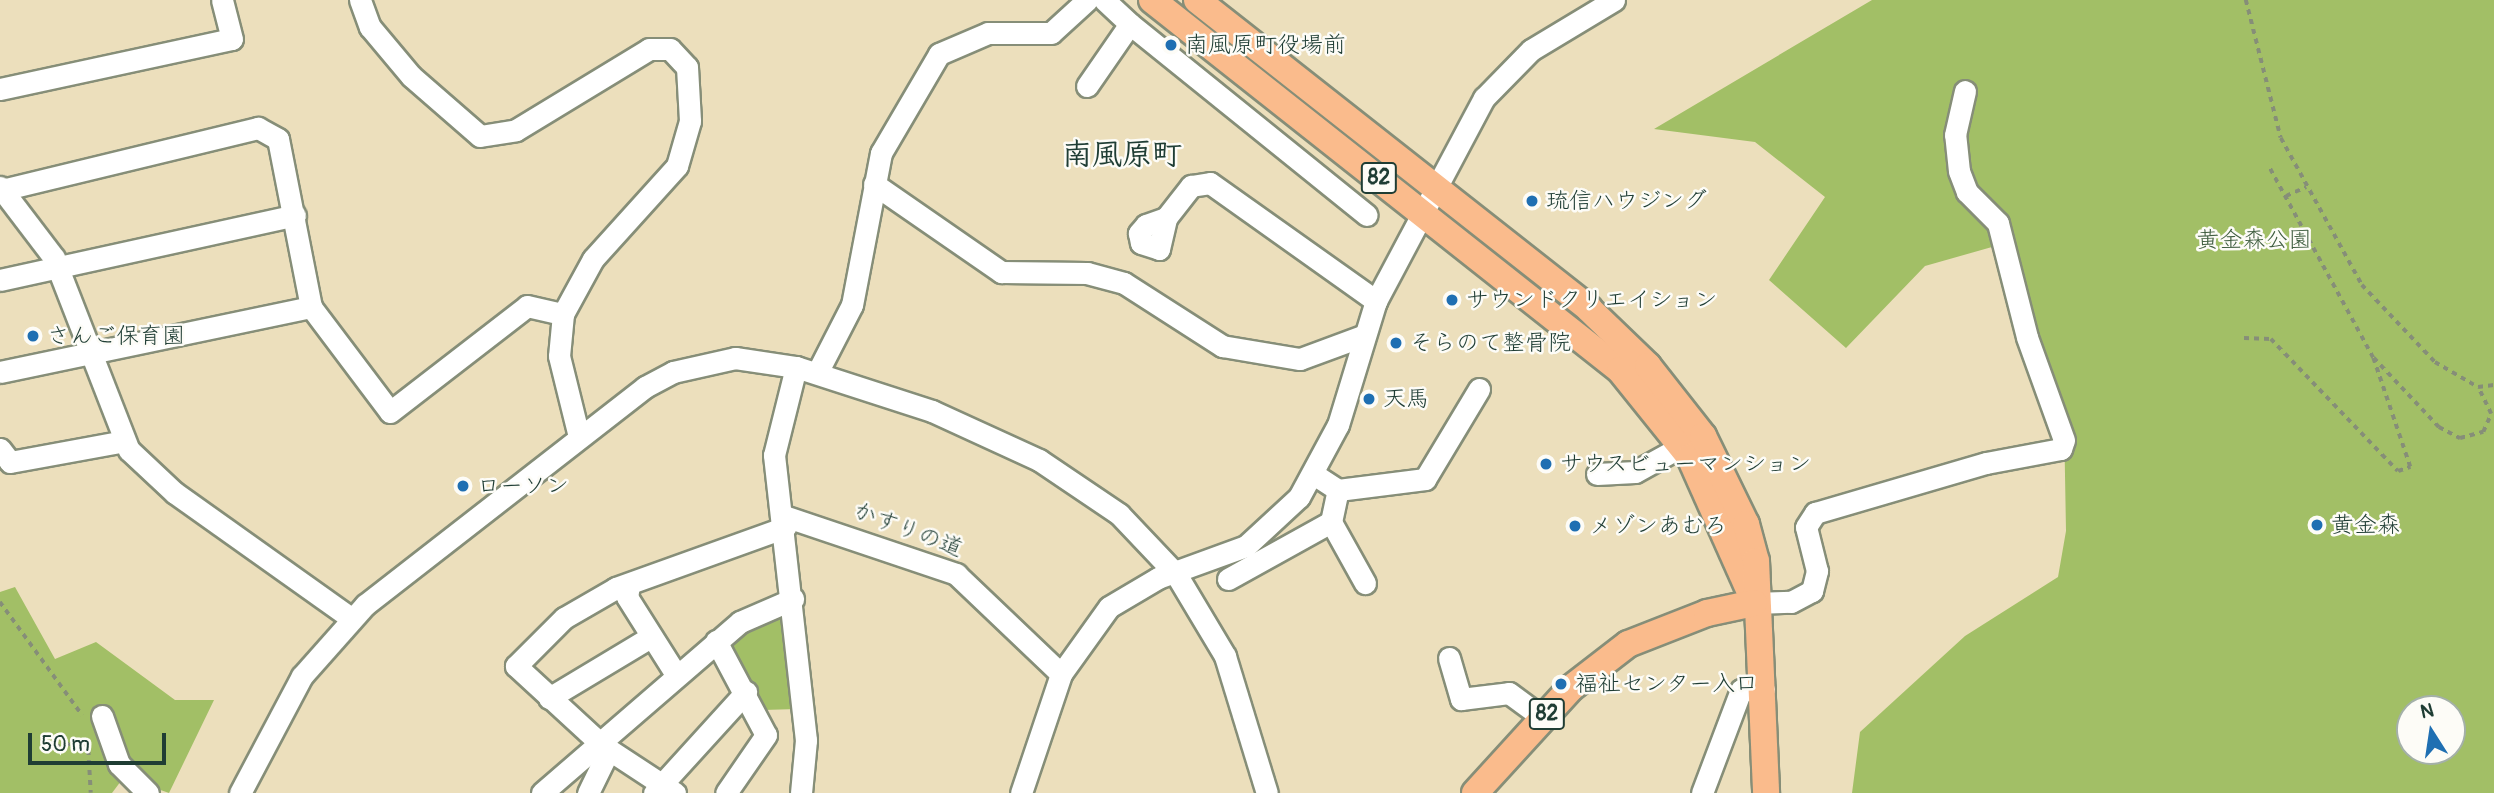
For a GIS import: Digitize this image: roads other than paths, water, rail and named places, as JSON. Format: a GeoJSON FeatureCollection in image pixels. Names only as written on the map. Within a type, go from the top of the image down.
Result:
{"type":"FeatureCollection","features":[{"type":"Feature","properties":{"kind":"main road","name":"82"},"geometry":{"type":"LineString","coordinates":[[1152,0],[1620,370],[1682,446],[1710,492],[1754,603]]}},
{"type":"Feature","properties":{"kind":"main road","name":"82"},"geometry":{"type":"LineString","coordinates":[[1197,0],[1589,309],[1676,399],[1703,436],[1746,524],[1756,561],[1754,603]]}},
{"type":"Feature","properties":{"kind":"main road","name":"82"},"geometry":{"type":"LineString","coordinates":[[1475,793],[1543,719],[1628,644],[1707,613],[1754,603]]}},
{"type":"Feature","properties":{"kind":"main road"},"geometry":{"type":"LineString","coordinates":[[1754,603],[1764,689],[1766,793]]}},
{"type":"Feature","properties":{"kind":"street"},"geometry":{"type":"LineString","coordinates":[[0,89],[232,39],[222,0]]}},
{"type":"Feature","properties":{"kind":"street"},"geometry":{"type":"LineString","coordinates":[[360,0],[370,27],[411,76],[480,136],[516,130],[649,49],[670,49],[687,67],[690,121],[677,166],[593,259],[563,314],[559,356],[579,437]]}},
{"type":"Feature","properties":{"kind":"street"},"geometry":{"type":"LineString","coordinates":[[801,793],[806,740],[785,522],[774,455],[807,370],[852,305],[881,153],[939,54],[988,33],[1051,33],[1087,0]]}},
{"type":"Feature","properties":{"kind":"street"},"geometry":{"type":"LineString","coordinates":[[1104,0],[1130,24],[1367,215]]}},
{"type":"Feature","properties":{"kind":"street"},"geometry":{"type":"LineString","coordinates":[[1021,793],[1061,674],[1108,607],[1177,574],[1246,546],[1281,518],[1315,475],[1338,425],[1376,301],[1454,146],[1507,72],[1614,0]]}},
{"type":"Feature","properties":{"kind":"street"},"geometry":{"type":"LineString","coordinates":[[1087,86],[1130,24]]}},
{"type":"Feature","properties":{"kind":"street"},"geometry":{"type":"LineString","coordinates":[[1754,603],[1791,602],[1812,591],[1817,571],[1806,527],[1815,513],[1986,463],[2061,449],[2064,440],[2026,337],[1998,223],[1967,192],[1959,171],[1955,135],[1965,91]]}},
{"type":"Feature","properties":{"kind":"street"},"geometry":{"type":"LineString","coordinates":[[351,618],[175,493],[124,441],[58,267],[1,189],[258,128],[278,139],[312,307],[390,412],[527,306],[563,314]]}},
{"type":"Feature","properties":{"kind":"street"},"geometry":{"type":"LineString","coordinates":[[1166,218],[1191,186],[1210,183],[1376,301]]}},
{"type":"Feature","properties":{"kind":"street"},"geometry":{"type":"LineString","coordinates":[[874,184],[1001,272],[1087,273],[1124,284],[1222,346],[1300,359],[1365,335]]}},
{"type":"Feature","properties":{"kind":"street"},"geometry":{"type":"LineString","coordinates":[[0,279],[295,215]]}},
{"type":"Feature","properties":{"kind":"street"},"geometry":{"type":"LineString","coordinates":[[0,372],[92,355],[312,307]]}},
{"type":"Feature","properties":{"kind":"street"},"geometry":{"type":"LineString","coordinates":[[240,793],[276,717],[351,618],[645,387],[704,362],[767,359],[932,411],[1040,460],[1119,514],[1177,574],[1225,656],[1267,793]]}},
{"type":"Feature","properties":{"kind":"street"},"geometry":{"type":"LineString","coordinates":[[1315,475],[1338,489],[1425,480],[1479,389]]}},
{"type":"Feature","properties":{"kind":"street"},"geometry":{"type":"LineString","coordinates":[[0,449],[10,462],[124,441]]}},
{"type":"Feature","properties":{"kind":"street"},"geometry":{"type":"LineString","coordinates":[[1597,474],[1635,471],[1682,446]]}},
{"type":"Feature","properties":{"kind":"street"},"geometry":{"type":"LineString","coordinates":[[1338,489],[1331,522],[1365,583]]}},
{"type":"Feature","properties":{"kind":"street"},"geometry":{"type":"LineString","coordinates":[[746,692],[662,790],[605,748],[516,666],[564,618],[629,584],[785,522]]}},
{"type":"Feature","properties":{"kind":"street","name":"かすりの道"},"geometry":{"type":"LineString","coordinates":[[785,522],[956,574],[1061,674]]}},
{"type":"Feature","properties":{"kind":"street"},"geometry":{"type":"LineString","coordinates":[[1228,579],[1331,522]]}},
{"type":"Feature","properties":{"kind":"street"},"geometry":{"type":"LineString","coordinates":[[629,584],[627,597],[649,638],[677,677]]}},
{"type":"Feature","properties":{"kind":"street"},"geometry":{"type":"LineString","coordinates":[[542,793],[605,748],[716,641],[761,609],[793,599]]}},
{"type":"Feature","properties":{"kind":"street"},"geometry":{"type":"LineString","coordinates":[[549,698],[649,638]]}},
{"type":"Feature","properties":{"kind":"street"},"geometry":{"type":"LineString","coordinates":[[716,641],[746,692],[766,735],[726,793]]}},
{"type":"Feature","properties":{"kind":"street"},"geometry":{"type":"LineString","coordinates":[[1450,658],[1461,699],[1510,693],[1543,719]]}},
{"type":"Feature","properties":{"kind":"street"},"geometry":{"type":"LineString","coordinates":[[1702,793],[1741,690],[1764,689]]}},
{"type":"Feature","properties":{"kind":"street"},"geometry":{"type":"LineString","coordinates":[[103,716],[119,764],[148,793]]}},
{"type":"Feature","properties":{"kind":"street"},"geometry":{"type":"LineString","coordinates":[[588,793],[605,748]]}},
{"type":"Feature","properties":{"kind":"place","name":"南風原町役場前"},"geometry":{"type":"Point","coordinates":[1171,45]}},
{"type":"Feature","properties":{"kind":"place","name":"琉信ハウジング"},"geometry":{"type":"Point","coordinates":[1532,201]}},
{"type":"Feature","properties":{"kind":"place","name":"サウンドクリエイション"},"geometry":{"type":"Point","coordinates":[1452,300]}},
{"type":"Feature","properties":{"kind":"place","name":"さんご保育園"},"geometry":{"type":"Point","coordinates":[33,336]}},
{"type":"Feature","properties":{"kind":"place","name":"そらのて整骨院"},"geometry":{"type":"Point","coordinates":[1396,343]}},
{"type":"Feature","properties":{"kind":"place","name":"天馬"},"geometry":{"type":"Point","coordinates":[1369,399]}},
{"type":"Feature","properties":{"kind":"place","name":"サウスビューマンション"},"geometry":{"type":"Point","coordinates":[1546,464]}},
{"type":"Feature","properties":{"kind":"place","name":"ローソン"},"geometry":{"type":"Point","coordinates":[463,486]}},
{"type":"Feature","properties":{"kind":"place","name":"黄金森"},"geometry":{"type":"Point","coordinates":[2317,525]}},
{"type":"Feature","properties":{"kind":"place","name":"メゾンあむろ"},"geometry":{"type":"Point","coordinates":[1575,526]}},
{"type":"Feature","properties":{"kind":"place","name":"福祉センター入口"},"geometry":{"type":"Point","coordinates":[1561,684]}},
{"type":"Feature","properties":{"kind":"district","name":"南風原町"},"geometry":{"type":"Point","coordinates":[1122,155]}},
{"type":"Feature","properties":{"kind":"park label","name":"黄金森公園"},"geometry":{"type":"Point","coordinates":[2254,240]}}]}
